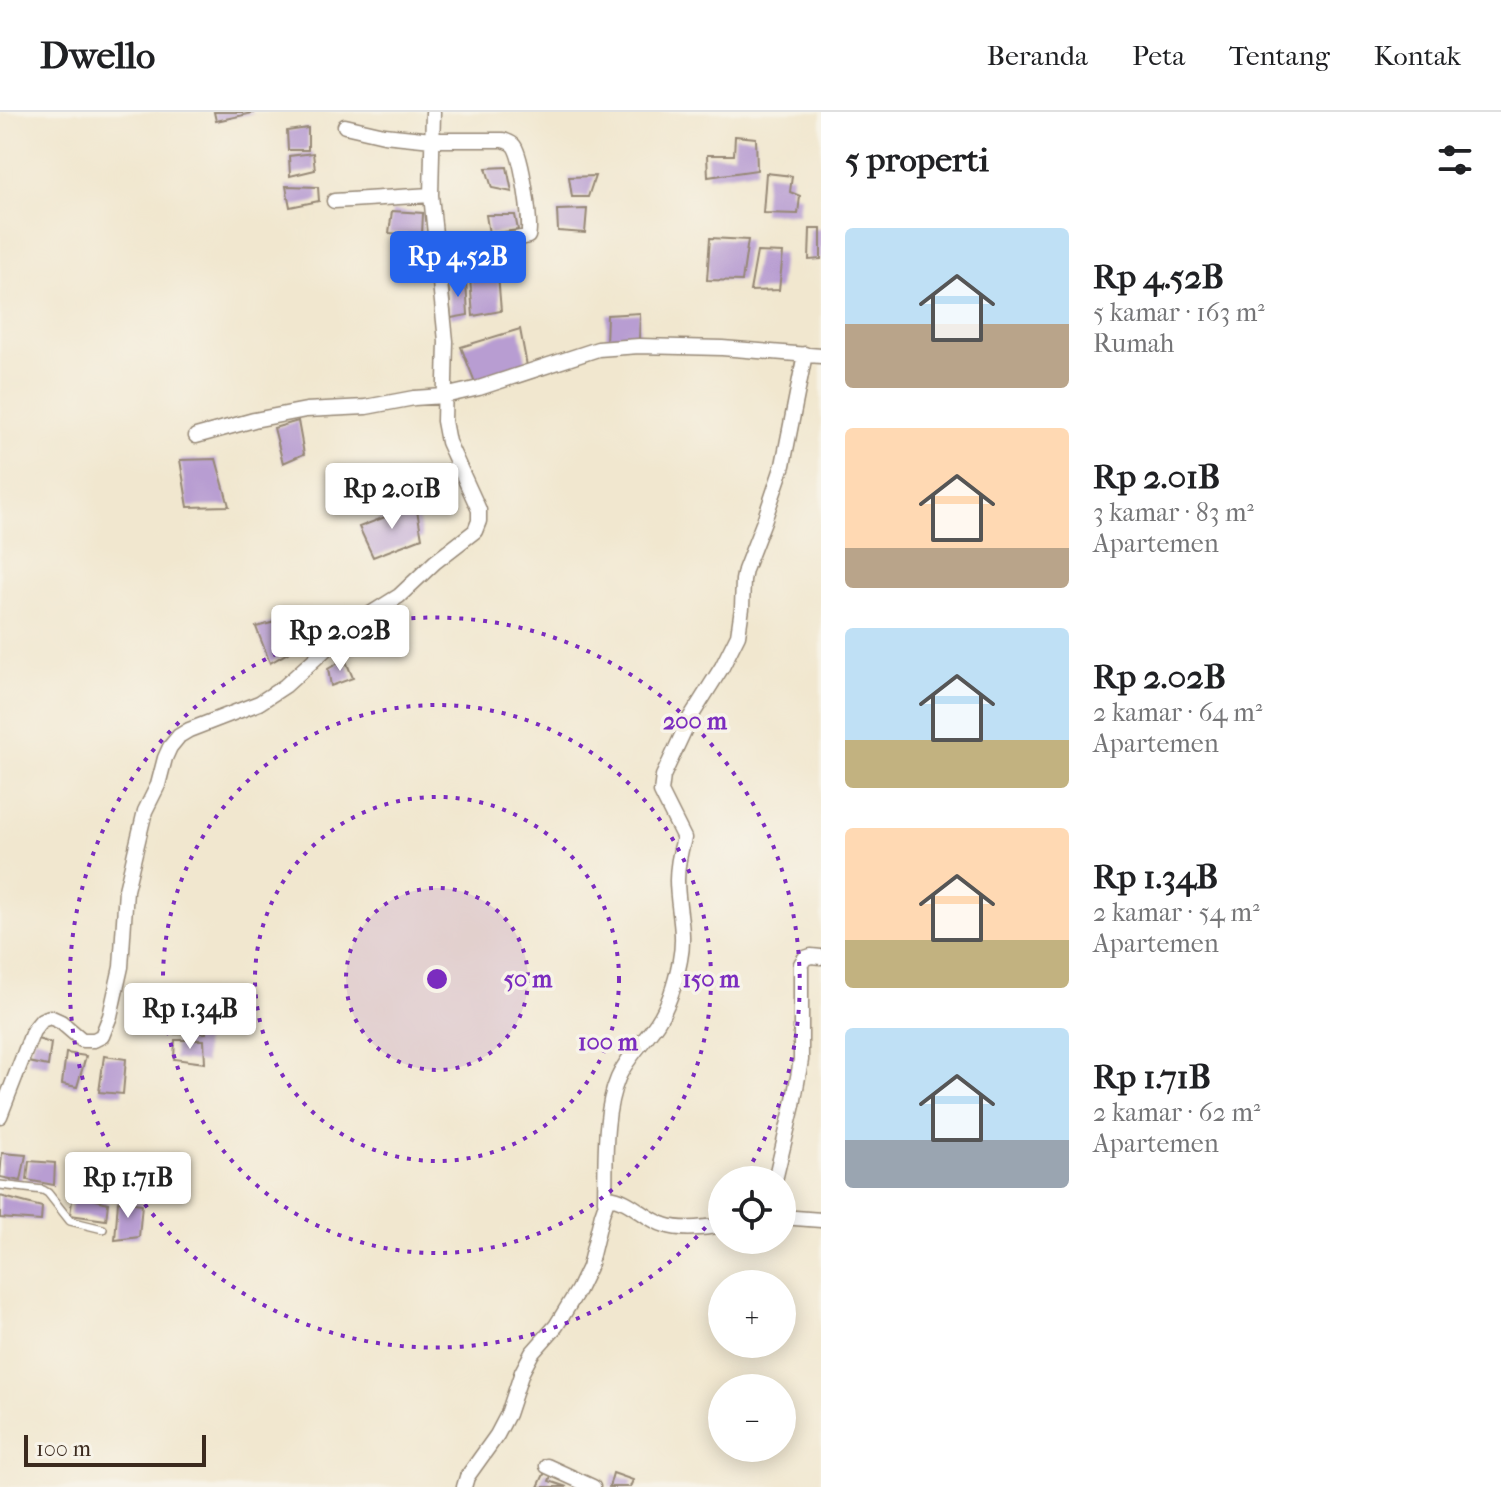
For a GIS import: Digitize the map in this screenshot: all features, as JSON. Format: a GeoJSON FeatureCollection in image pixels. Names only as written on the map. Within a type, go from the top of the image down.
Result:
{"type":"FeatureCollection","features":[{"type":"Feature","properties":{"kind":"street"},"geometry":{"type":"LineString","coordinates":[[0,1116],[33,1031],[42,1020],[50,1017],[61,1022],[82,1040],[102,1036],[110,1016],[121,967],[126,890],[145,811],[158,785],[170,747],[189,730],[259,703],[285,686],[351,626],[399,596],[435,562],[475,531],[479,510],[448,442],[444,421],[446,341],[431,195],[433,112]]}},
{"type":"Feature","properties":{"kind":"street"},"geometry":{"type":"LineString","coordinates":[[345,126],[384,135],[432,140],[503,140],[512,143],[521,166],[529,215],[528,236],[486,242],[437,241]]}},
{"type":"Feature","properties":{"kind":"street"},"geometry":{"type":"LineString","coordinates":[[334,201],[431,195]]}},
{"type":"Feature","properties":{"kind":"street"},"geometry":{"type":"LineString","coordinates":[[196,436],[306,410],[366,407],[444,396],[479,388],[598,349],[653,346],[722,348],[821,356]]}},
{"type":"Feature","properties":{"kind":"street"},"geometry":{"type":"LineString","coordinates":[[464,1487],[467,1477],[503,1425],[532,1353],[556,1326],[589,1267],[605,1201],[611,1101],[617,1080],[626,1062],[660,1020],[673,988],[681,958],[683,933],[677,882],[684,838],[661,792],[663,776],[690,718],[738,635],[745,570],[783,465],[805,354]]}},
{"type":"Feature","properties":{"kind":"street"},"geometry":{"type":"LineString","coordinates":[[778,1166],[801,1060],[801,964],[805,958],[821,957]]}},
{"type":"Feature","properties":{"kind":"street"},"geometry":{"type":"LineString","coordinates":[[605,1201],[612,1197],[627,1202],[663,1225],[708,1227]]}},
{"type":"Feature","properties":{"kind":"street"},"geometry":{"type":"LineString","coordinates":[[796,1218],[821,1220]]}},
{"type":"Feature","properties":{"kind":"street"},"geometry":{"type":"LineString","coordinates":[[547,1466],[593,1487]]}},
{"type":"Feature","properties":{"kind":"lane"},"geometry":{"type":"LineString","coordinates":[[385,496],[458,464]]}},
{"type":"Feature","properties":{"kind":"lane"},"geometry":{"type":"LineString","coordinates":[[0,1185],[43,1190],[70,1221],[103,1229]]}},
{"type":"Feature","properties":{"kind":"building"},"geometry":{"type":"Polygon","coordinates":[[[214,112],[253,112],[253,113],[216,121],[214,112]]]}},
{"type":"Feature","properties":{"kind":"building"},"geometry":{"type":"Polygon","coordinates":[[[308,128],[308,150],[288,150],[287,131],[308,128]]]}},
{"type":"Feature","properties":{"kind":"building"},"geometry":{"type":"Polygon","coordinates":[[[735,136],[756,138],[757,170],[708,177],[707,155],[734,155],[735,136]]]}},
{"type":"Feature","properties":{"kind":"building"},"geometry":{"type":"Polygon","coordinates":[[[313,153],[315,170],[290,176],[289,156],[313,153]]]}},
{"type":"Feature","properties":{"kind":"building"},"geometry":{"type":"Polygon","coordinates":[[[507,167],[512,192],[492,188],[486,168],[507,167]]]}},
{"type":"Feature","properties":{"kind":"building"},"geometry":{"type":"Polygon","coordinates":[[[766,173],[792,176],[790,192],[800,196],[798,214],[763,213],[766,173]]]}},
{"type":"Feature","properties":{"kind":"building"},"geometry":{"type":"Polygon","coordinates":[[[595,176],[588,197],[572,197],[569,177],[595,176]]]}},
{"type":"Feature","properties":{"kind":"building"},"geometry":{"type":"Polygon","coordinates":[[[286,186],[318,187],[319,201],[290,207],[286,186]]]}},
{"type":"Feature","properties":{"kind":"building"},"geometry":{"type":"Polygon","coordinates":[[[587,209],[585,233],[558,231],[557,210],[587,209]]]}},
{"type":"Feature","properties":{"kind":"building"},"geometry":{"type":"Polygon","coordinates":[[[392,211],[423,213],[422,235],[389,233],[392,211]]]}},
{"type":"Feature","properties":{"kind":"building"},"geometry":{"type":"Polygon","coordinates":[[[486,215],[515,215],[518,230],[489,234],[486,215]]]}},
{"type":"Feature","properties":{"kind":"building"},"geometry":{"type":"Polygon","coordinates":[[[810,229],[821,229],[821,259],[809,260],[810,229]]]}},
{"type":"Feature","properties":{"kind":"building"},"geometry":{"type":"Polygon","coordinates":[[[710,238],[748,240],[742,281],[707,280],[710,238]]]}},
{"type":"Feature","properties":{"kind":"building"},"geometry":{"type":"Polygon","coordinates":[[[757,252],[783,253],[779,290],[750,291],[757,252]]]}},
{"type":"Feature","properties":{"kind":"building"},"geometry":{"type":"Polygon","coordinates":[[[498,275],[501,311],[473,316],[470,278],[498,275]]]}},
{"type":"Feature","properties":{"kind":"building"},"geometry":{"type":"Polygon","coordinates":[[[466,281],[468,315],[451,318],[448,282],[466,281]]]}},
{"type":"Feature","properties":{"kind":"building"},"geometry":{"type":"Polygon","coordinates":[[[640,313],[639,340],[606,344],[607,315],[640,313]]]}},
{"type":"Feature","properties":{"kind":"building"},"geometry":{"type":"Polygon","coordinates":[[[520,329],[527,366],[475,382],[461,347],[520,329]]]}},
{"type":"Feature","properties":{"kind":"building"},"geometry":{"type":"Polygon","coordinates":[[[298,421],[304,454],[283,463],[274,428],[298,421]]]}},
{"type":"Feature","properties":{"kind":"building"},"geometry":{"type":"Polygon","coordinates":[[[216,459],[229,506],[188,507],[180,460],[216,459]]]}},
{"type":"Feature","properties":{"kind":"building"},"geometry":{"type":"Polygon","coordinates":[[[416,505],[422,538],[373,557],[359,527],[416,505]]]}},
{"type":"Feature","properties":{"kind":"building"},"geometry":{"type":"Polygon","coordinates":[[[279,621],[291,651],[270,663],[256,627],[279,621]]]}},
{"type":"Feature","properties":{"kind":"building"},"geometry":{"type":"Polygon","coordinates":[[[345,659],[353,678],[331,686],[328,669],[345,659]]]}},
{"type":"Feature","properties":{"kind":"building"},"geometry":{"type":"Polygon","coordinates":[[[204,1009],[206,1033],[175,1034],[172,1011],[204,1009]]]}},
{"type":"Feature","properties":{"kind":"building"},"geometry":{"type":"Polygon","coordinates":[[[34,1038],[51,1043],[48,1066],[28,1062],[34,1038]]]}},
{"type":"Feature","properties":{"kind":"building"},"geometry":{"type":"Polygon","coordinates":[[[175,1040],[204,1040],[205,1063],[174,1059],[175,1040]]]}},
{"type":"Feature","properties":{"kind":"building"},"geometry":{"type":"Polygon","coordinates":[[[66,1053],[86,1056],[77,1087],[62,1084],[66,1053]]]}},
{"type":"Feature","properties":{"kind":"building"},"geometry":{"type":"Polygon","coordinates":[[[104,1056],[126,1059],[123,1094],[99,1092],[104,1056]]]}},
{"type":"Feature","properties":{"kind":"building"},"geometry":{"type":"Polygon","coordinates":[[[2,1153],[26,1155],[21,1181],[0,1177],[2,1153]]]}},
{"type":"Feature","properties":{"kind":"building"},"geometry":{"type":"Polygon","coordinates":[[[29,1161],[55,1163],[54,1185],[27,1180],[29,1161]]]}},
{"type":"Feature","properties":{"kind":"building"},"geometry":{"type":"Polygon","coordinates":[[[73,1194],[108,1203],[106,1220],[70,1215],[73,1194]]]}},
{"type":"Feature","properties":{"kind":"building"},"geometry":{"type":"Polygon","coordinates":[[[0,1196],[42,1207],[41,1221],[0,1218],[0,1196]]]}},
{"type":"Feature","properties":{"kind":"building"},"geometry":{"type":"Polygon","coordinates":[[[118,1201],[142,1204],[139,1237],[115,1240],[118,1201]]]}},
{"type":"Feature","properties":{"kind":"building"},"geometry":{"type":"Polygon","coordinates":[[[545,1472],[552,1474],[549,1481],[567,1487],[538,1487],[545,1472]]]}},
{"type":"Feature","properties":{"kind":"building"},"geometry":{"type":"Polygon","coordinates":[[[613,1473],[633,1480],[630,1487],[609,1487],[613,1473]]]}}]}
